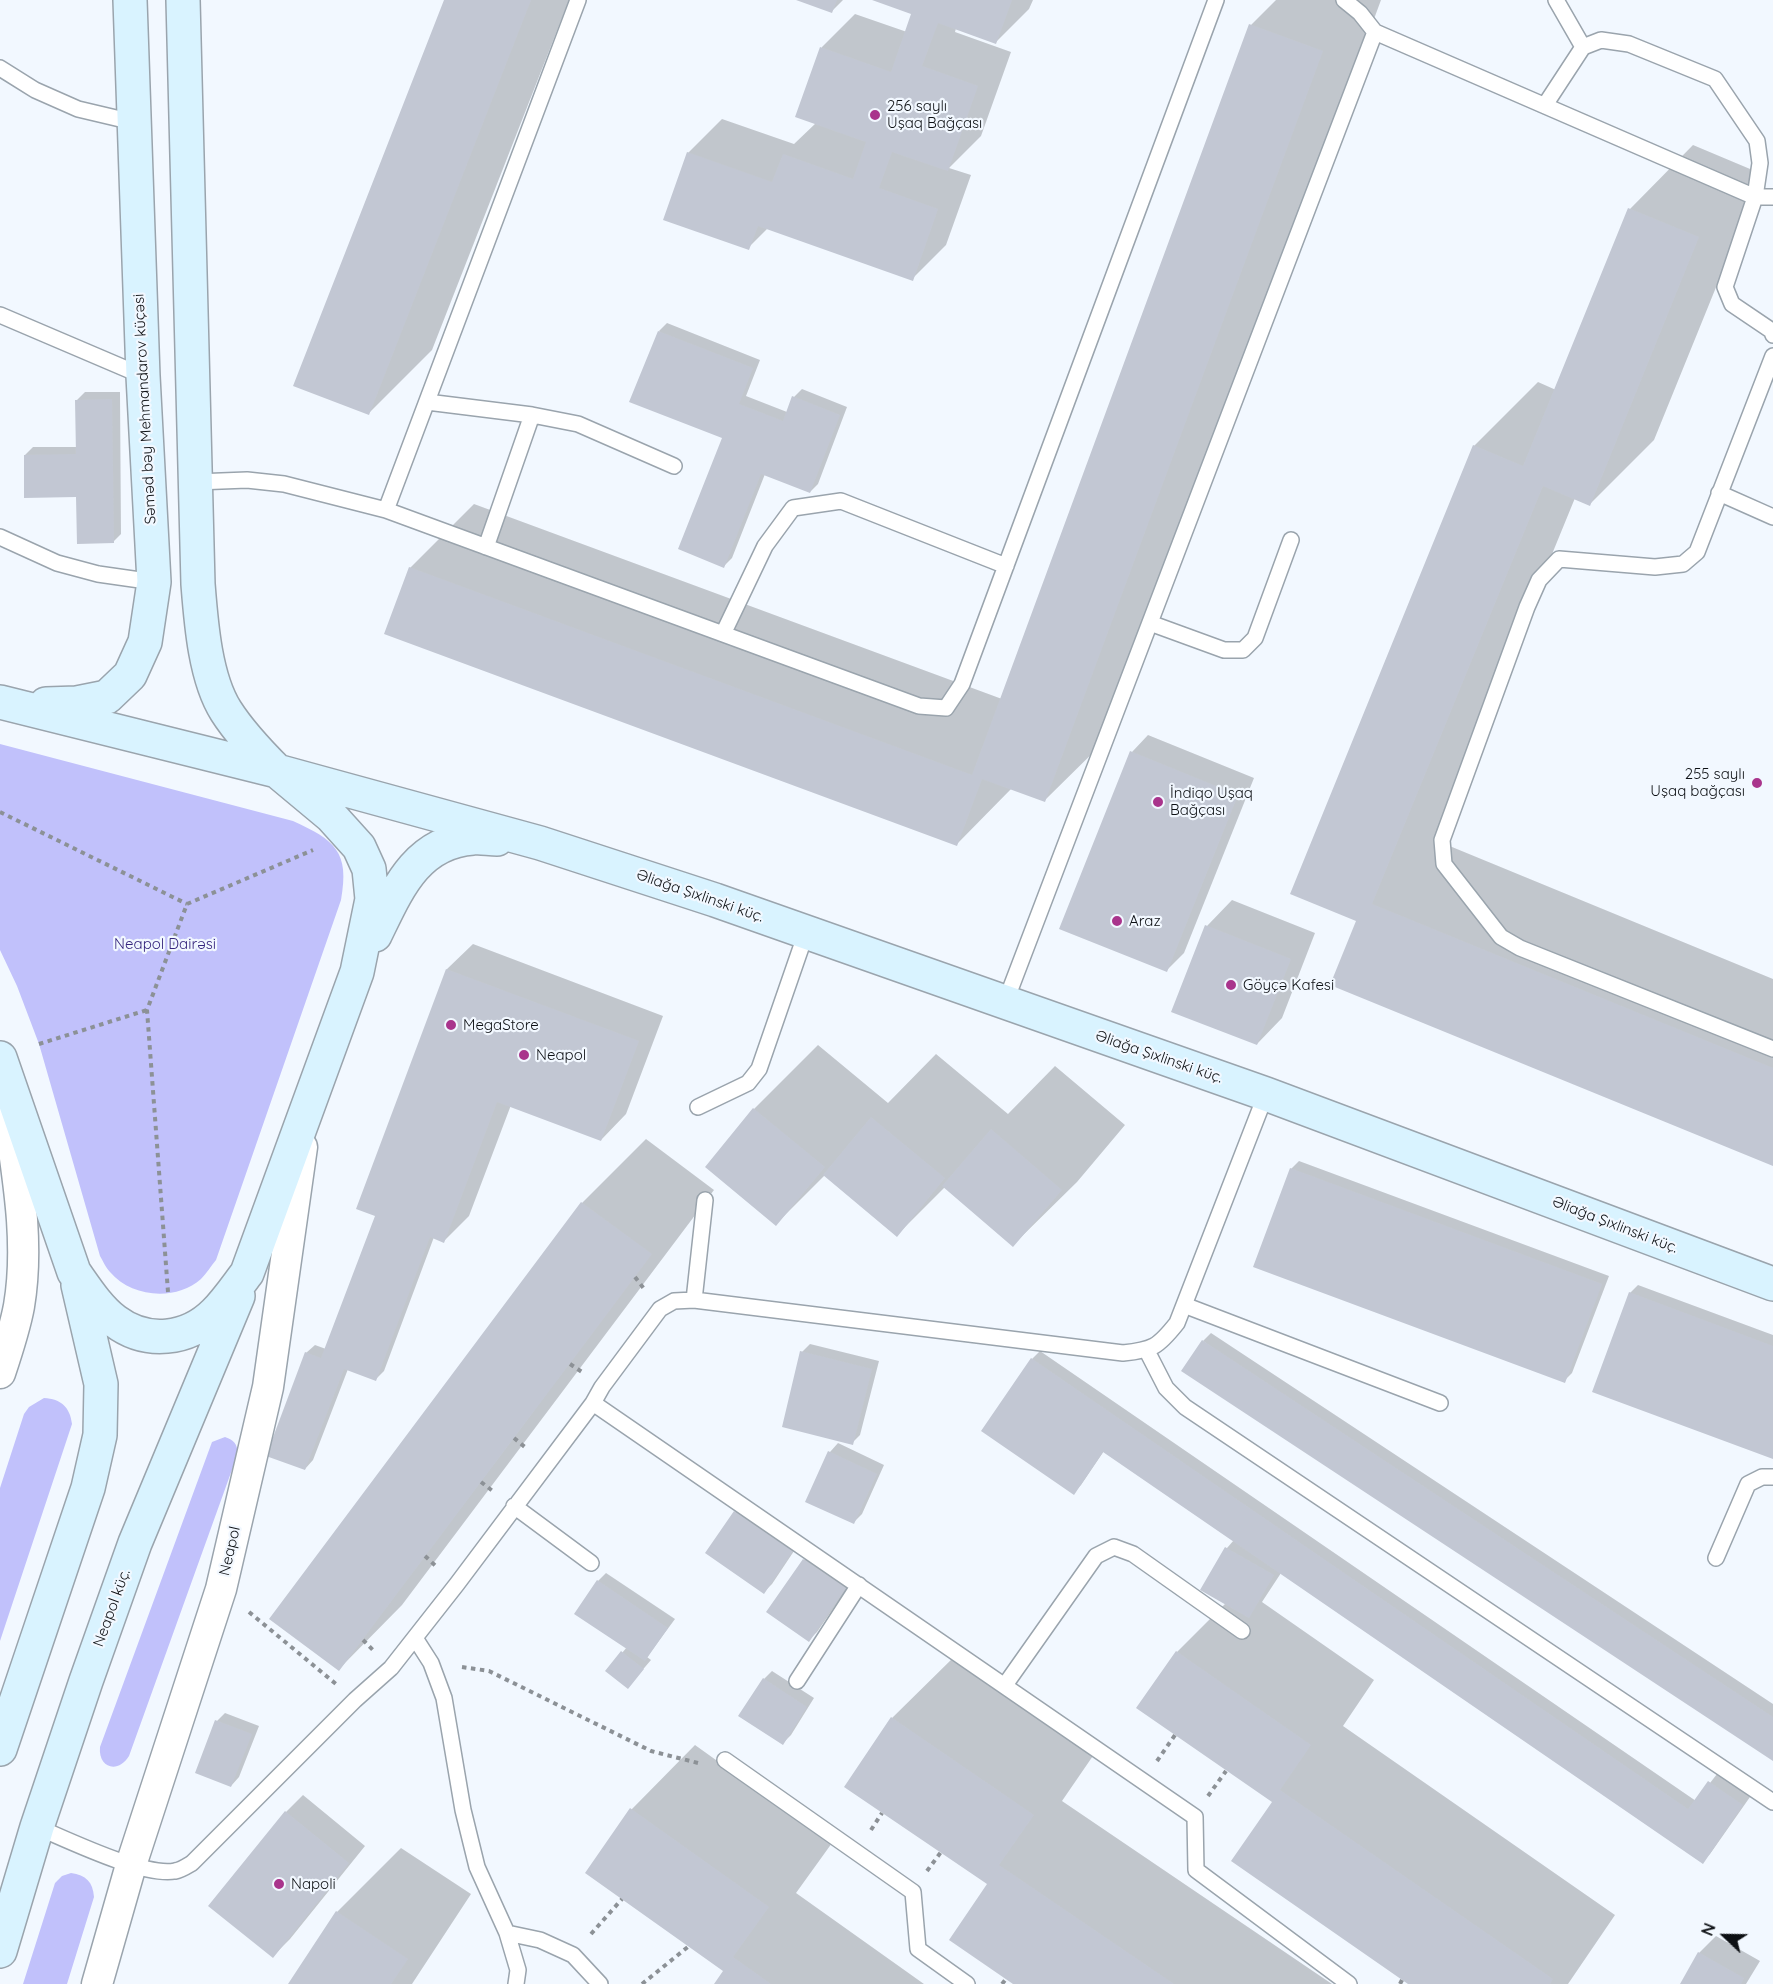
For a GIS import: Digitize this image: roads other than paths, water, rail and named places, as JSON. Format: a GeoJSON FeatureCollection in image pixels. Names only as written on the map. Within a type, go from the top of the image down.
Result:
{"type":"FeatureCollection","features":[{"type":"Feature","properties":{"kind":"main road","name":"Səməd bəy Mehmandarov küçəsi"},"geometry":{"type":"LineString","coordinates":[[0,701],[77,703],[106,697],[130,675],[145,642],[154,582],[143,376],[130,0]]}},
{"type":"Feature","properties":{"kind":"main road"},"geometry":{"type":"LineString","coordinates":[[183,0],[198,584],[203,636],[212,675],[224,708],[248,742],[277,771],[331,816],[359,847],[369,869],[372,899],[357,972]]}},
{"type":"Feature","properties":{"kind":"main road"},"geometry":{"type":"LineString","coordinates":[[0,701],[277,771],[540,843]]}},
{"type":"Feature","properties":{"kind":"main road"},"geometry":{"type":"LineString","coordinates":[[357,972],[408,873],[435,848],[473,837],[540,843]]}},
{"type":"Feature","properties":{"kind":"main road","name":"Əliağa Şıxlinski küç."},"geometry":{"type":"LineString","coordinates":[[540,843],[715,900],[1266,1094],[1773,1284]]}},
{"type":"Feature","properties":{"kind":"main road","name":"Neapol küç."},"geometry":{"type":"LineString","coordinates":[[0,1951],[37,1827],[135,1544],[247,1273],[357,972]]}},
{"type":"Feature","properties":{"kind":"main road"},"geometry":{"type":"LineString","coordinates":[[0,1749],[88,1488],[100,1435],[101,1384],[75,1272],[1,1060]]}},
{"type":"Feature","properties":{"kind":"main road"},"geometry":{"type":"LineString","coordinates":[[75,1272],[91,1296],[115,1321],[140,1334],[162,1338],[187,1332],[215,1313],[247,1273]]}},
{"type":"Feature","properties":{"kind":"street"},"geometry":{"type":"LineString","coordinates":[[0,1373],[19,1307],[23,1255],[20,1192],[1,1060]]}},
{"type":"Feature","properties":{"kind":"street","name":"Neapol"},"geometry":{"type":"LineString","coordinates":[[98,1984],[131,1865],[221,1589],[268,1387],[308,1105]]}},
{"type":"Feature","properties":{"kind":"lane"},"geometry":{"type":"LineString","coordinates":[[386,510],[578,0]]}},
{"type":"Feature","properties":{"kind":"lane"},"geometry":{"type":"LineString","coordinates":[[196,482],[247,480],[284,484],[386,510],[919,706],[946,708],[962,684],[1216,0]]}},
{"type":"Feature","properties":{"kind":"lane"},"geometry":{"type":"LineString","coordinates":[[1344,0],[1360,13],[1375,32],[1755,197],[1773,197]]}},
{"type":"Feature","properties":{"kind":"lane"},"geometry":{"type":"LineString","coordinates":[[1556,0],[1583,47]]}},
{"type":"Feature","properties":{"kind":"lane"},"geometry":{"type":"LineString","coordinates":[[1005,1003],[1375,32]]}},
{"type":"Feature","properties":{"kind":"lane"},"geometry":{"type":"LineString","coordinates":[[1545,105],[1583,47],[1600,40],[1629,44],[1715,79],[1757,141],[1760,163],[1755,197],[1725,287],[1732,304],[1772,331],[1773,335]]}},
{"type":"Feature","properties":{"kind":"lane"},"geometry":{"type":"LineString","coordinates":[[0,68],[35,90],[78,109],[133,122]]}},
{"type":"Feature","properties":{"kind":"lane"},"geometry":{"type":"LineString","coordinates":[[0,315],[143,376]]}},
{"type":"Feature","properties":{"kind":"lane"},"geometry":{"type":"LineString","coordinates":[[1773,356],[1697,552],[1683,564],[1655,567],[1559,559],[1539,580],[1527,607],[1442,840],[1444,864],[1501,937],[1520,948],[1773,1049]]}},
{"type":"Feature","properties":{"kind":"lane"},"geometry":{"type":"LineString","coordinates":[[427,402],[578,423],[674,466]]}},
{"type":"Feature","properties":{"kind":"lane"},"geometry":{"type":"LineString","coordinates":[[486,547],[532,415]]}},
{"type":"Feature","properties":{"kind":"lane"},"geometry":{"type":"LineString","coordinates":[[1719,493],[1773,517]]}},
{"type":"Feature","properties":{"kind":"lane"},"geometry":{"type":"LineString","coordinates":[[723,634],[765,546],[793,508],[841,501],[1006,566]]}},
{"type":"Feature","properties":{"kind":"lane"},"geometry":{"type":"LineString","coordinates":[[0,537],[57,563],[98,574],[154,582]]}},
{"type":"Feature","properties":{"kind":"lane"},"geometry":{"type":"LineString","coordinates":[[1150,623],[1224,650],[1243,650],[1255,638],[1291,540]]}},
{"type":"Feature","properties":{"kind":"lane"},"geometry":{"type":"LineString","coordinates":[[698,1107],[748,1083],[759,1069],[807,933]]}},
{"type":"Feature","properties":{"kind":"lane"},"geometry":{"type":"LineString","coordinates":[[37,1827],[131,1865],[157,1871],[176,1871],[192,1863],[390,1668],[593,1402],[660,1309],[674,1301],[694,1300],[1123,1353],[1147,1351],[1166,1337],[1177,1323],[1266,1094]]}},
{"type":"Feature","properties":{"kind":"lane"},"geometry":{"type":"LineString","coordinates":[[694,1300],[705,1200]]}},
{"type":"Feature","properties":{"kind":"lane"},"geometry":{"type":"LineString","coordinates":[[1184,1305],[1440,1403]]}},
{"type":"Feature","properties":{"kind":"lane"},"geometry":{"type":"LineString","coordinates":[[1147,1351],[1166,1388],[1185,1407],[1773,1802]]}},
{"type":"Feature","properties":{"kind":"lane"},"geometry":{"type":"LineString","coordinates":[[593,1402],[1195,1817],[1196,1870],[1349,1984]]}},
{"type":"Feature","properties":{"kind":"lane"},"geometry":{"type":"LineString","coordinates":[[1716,1558],[1748,1484],[1762,1477],[1773,1477]]}},
{"type":"Feature","properties":{"kind":"lane"},"geometry":{"type":"LineString","coordinates":[[514,1506],[591,1563]]}},
{"type":"Feature","properties":{"kind":"lane"},"geometry":{"type":"LineString","coordinates":[[1005,1686],[1096,1556],[1114,1547],[1133,1554],[1242,1630]]}},
{"type":"Feature","properties":{"kind":"lane"},"geometry":{"type":"LineString","coordinates":[[797,1681],[859,1584]]}},
{"type":"Feature","properties":{"kind":"lane"},"geometry":{"type":"LineString","coordinates":[[415,1638],[431,1663],[444,1698],[463,1810],[477,1867],[507,1933],[518,1970],[516,1984]]}},
{"type":"Feature","properties":{"kind":"lane"},"geometry":{"type":"LineString","coordinates":[[725,1760],[913,1892],[918,1949],[967,1984]]}},
{"type":"Feature","properties":{"kind":"lane"},"geometry":{"type":"LineString","coordinates":[[507,1933],[540,1940],[573,1955],[600,1984]]}},
{"type":"Feature","properties":{"kind":"place","name":"256 saylı Uşaq Bağçası"},"geometry":{"type":"Point","coordinates":[875,115]}},
{"type":"Feature","properties":{"kind":"place","name":"255 saylı Uşaq bağçası"},"geometry":{"type":"Point","coordinates":[1757,783]}},
{"type":"Feature","properties":{"kind":"place","name":"İndiqo Uşaq Bağçası"},"geometry":{"type":"Point","coordinates":[1158,802]}},
{"type":"Feature","properties":{"kind":"place","name":"Araz"},"geometry":{"type":"Point","coordinates":[1117,921]}},
{"type":"Feature","properties":{"kind":"place","name":"Göyçə Kafesi"},"geometry":{"type":"Point","coordinates":[1231,985]}},
{"type":"Feature","properties":{"kind":"place","name":"MegaStore"},"geometry":{"type":"Point","coordinates":[451,1025]}},
{"type":"Feature","properties":{"kind":"place","name":"Neapol"},"geometry":{"type":"Point","coordinates":[524,1055]}},
{"type":"Feature","properties":{"kind":"place","name":"Napoli"},"geometry":{"type":"Point","coordinates":[279,1884]}},
{"type":"Feature","properties":{"kind":"park label","name":"Neapol Dairəsi"},"geometry":{"type":"Point","coordinates":[165,944]}}]}
